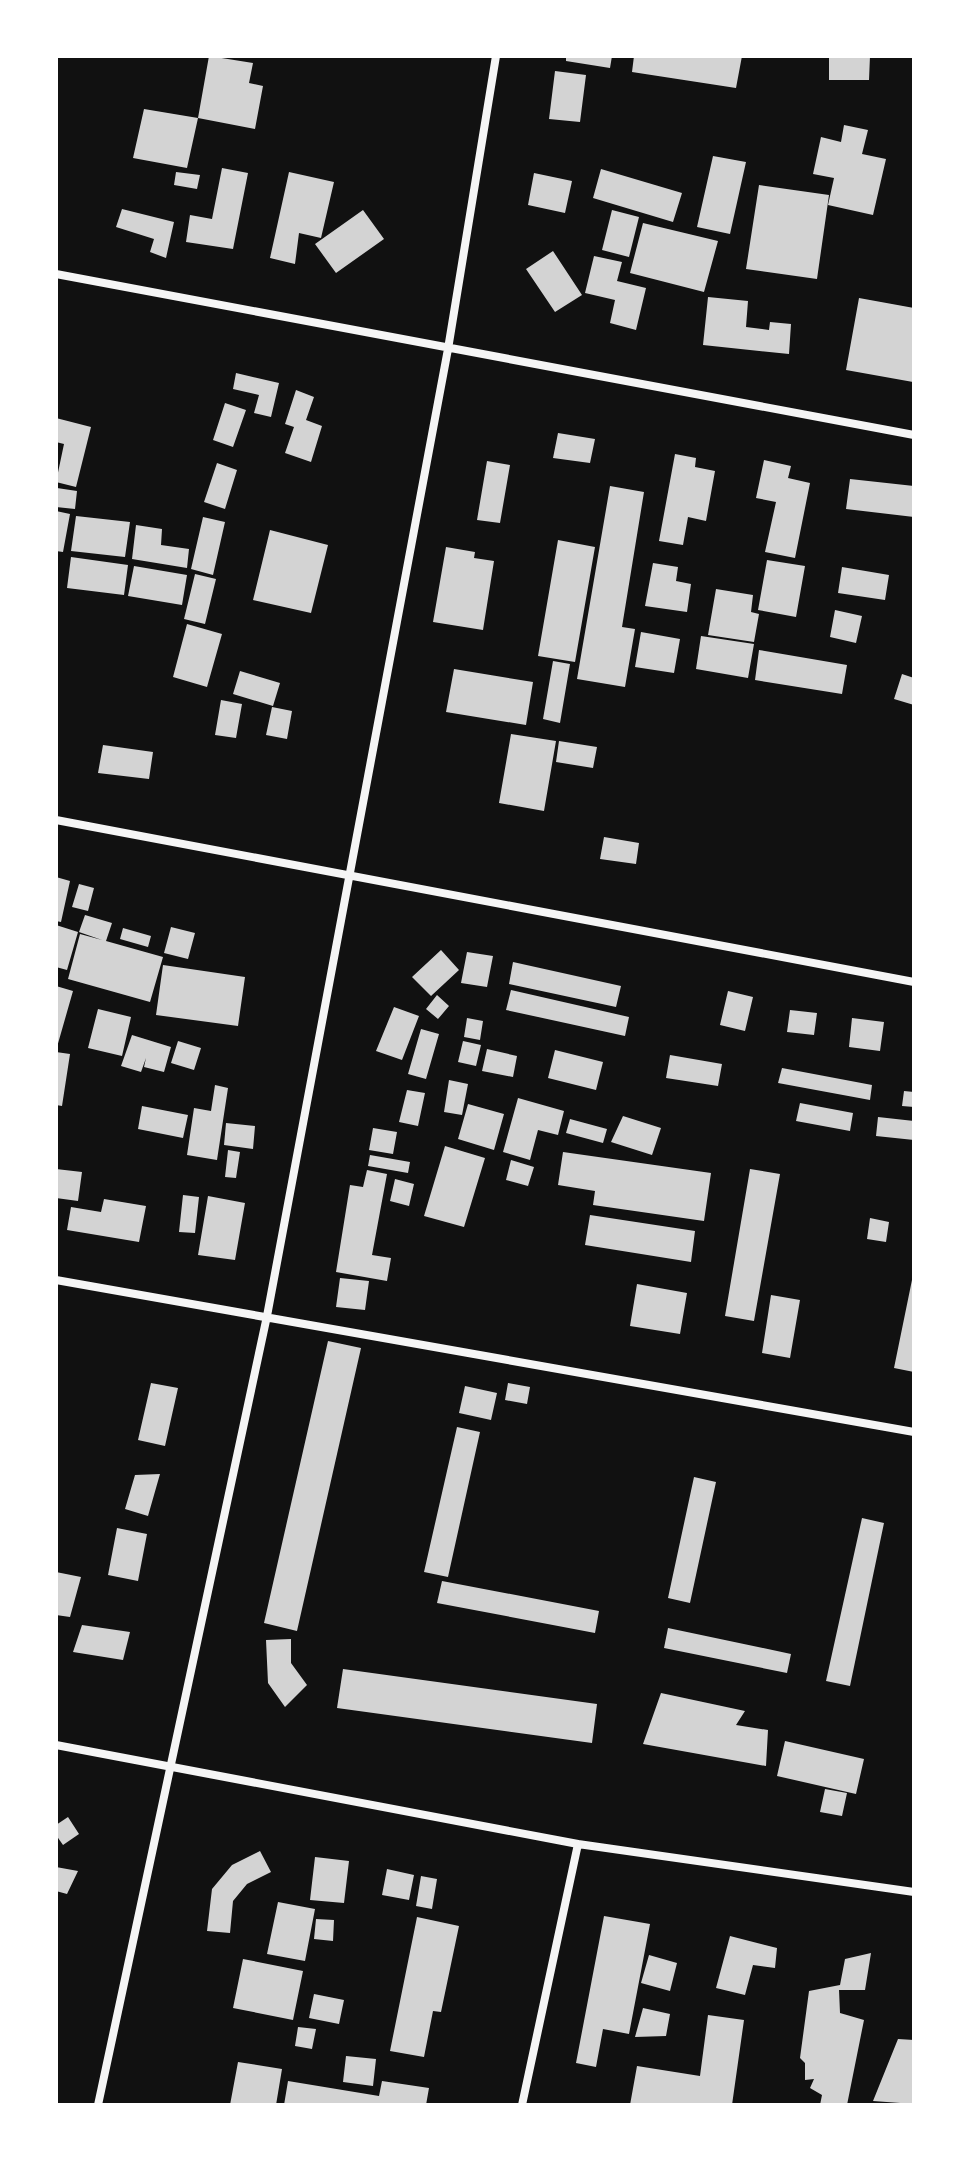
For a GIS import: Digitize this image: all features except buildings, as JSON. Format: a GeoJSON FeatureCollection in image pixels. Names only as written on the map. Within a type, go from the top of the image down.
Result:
{"type":"FeatureCollection","features":[{"type":"Feature","properties":{"kind":"street"},"geometry":{"type":"LineString","coordinates":[[98,2105],[267,1316],[448,349],[496,56]]}},
{"type":"Feature","properties":{"kind":"street"},"geometry":{"type":"LineString","coordinates":[[56,274],[914,435]]}},
{"type":"Feature","properties":{"kind":"street"},"geometry":{"type":"LineString","coordinates":[[56,820],[914,982]]}},
{"type":"Feature","properties":{"kind":"street"},"geometry":{"type":"LineString","coordinates":[[56,1280],[914,1432]]}},
{"type":"Feature","properties":{"kind":"street"},"geometry":{"type":"LineString","coordinates":[[56,1745],[578,1844],[914,1892]]}},
{"type":"Feature","properties":{"kind":"street"},"geometry":{"type":"LineString","coordinates":[[522,2105],[578,1844]]}}]}
